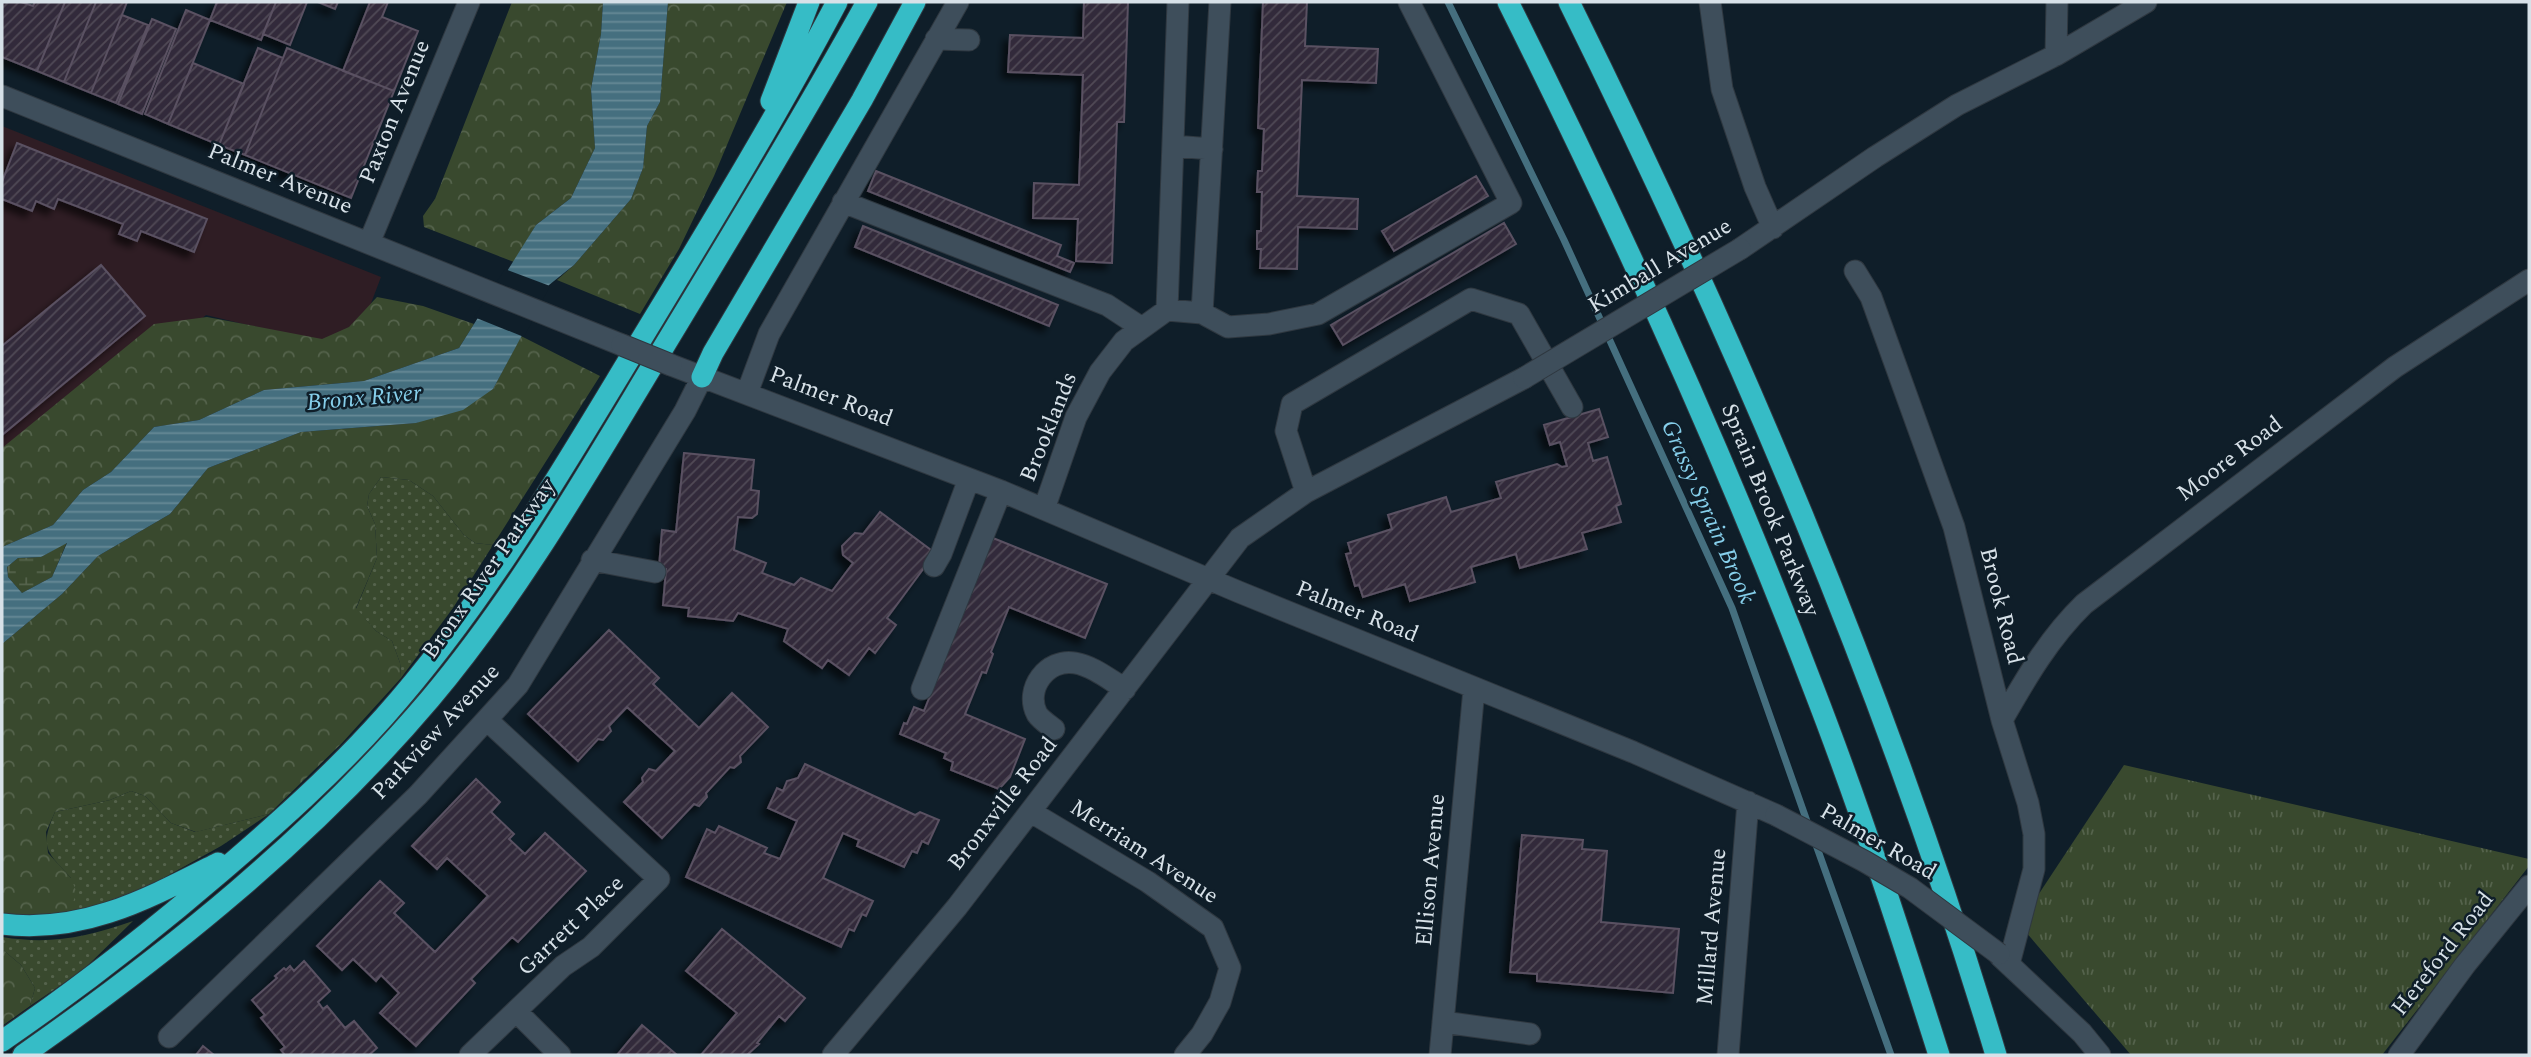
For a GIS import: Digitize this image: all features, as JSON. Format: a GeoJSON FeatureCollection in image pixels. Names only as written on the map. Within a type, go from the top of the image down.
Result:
{"type":"FeatureCollection","features":[{"type":"Feature","properties":{"kind":"highway"},"geometry":{"type":"LineString","coordinates":[[749,159],[809,2]]}},
{"type":"Feature","properties":{"kind":"highway","name":"Bronx River Parkway"},"geometry":{"type":"LineString","coordinates":[[2,1041],[115,959],[251,846],[315,788],[382,719],[464,617],[552,486],[749,159],[836,2]]}},
{"type":"Feature","properties":{"kind":"highway","name":"Bronx River Parkway"},"geometry":{"type":"LineString","coordinates":[[23,1055],[170,945],[270,860],[370,766],[439,688],[485,627],[562,512],[730,238],[867,2]]}},
{"type":"Feature","properties":{"kind":"highway"},"geometry":{"type":"LineString","coordinates":[[702,377],[713,353],[862,100],[915,2]]}},
{"type":"Feature","properties":{"kind":"highway","name":"Sprain Brook Parkway"},"geometry":{"type":"LineString","coordinates":[[1508,2],[1637,269],[1752,533],[1845,772],[1939,1055]]}},
{"type":"Feature","properties":{"kind":"highway","name":"Sprain Brook Parkway"},"geometry":{"type":"LineString","coordinates":[[1569,2],[1655,177],[1730,340],[1799,507],[1866,675],[1928,843],[1996,1055]]}},
{"type":"Feature","properties":{"kind":"highway"},"geometry":{"type":"LineString","coordinates":[[2,923],[46,927],[87,919],[142,900],[251,846]]}},
{"type":"Feature","properties":{"kind":"street","name":"Paxton Avenue"},"geometry":{"type":"LineString","coordinates":[[369,243],[469,2]]}},
{"type":"Feature","properties":{"kind":"street"},"geometry":{"type":"LineString","coordinates":[[747,393],[769,334],[958,2]]}},
{"type":"Feature","properties":{"kind":"street"},"geometry":{"type":"LineString","coordinates":[[1178,2],[1167,310],[1202,313],[1228,327],[1269,324],[1318,314],[1511,204],[1409,2]]}},
{"type":"Feature","properties":{"kind":"street"},"geometry":{"type":"LineString","coordinates":[[1202,313],[1220,2]]}},
{"type":"Feature","properties":{"kind":"street"},"geometry":{"type":"LineString","coordinates":[[1710,2],[1722,89],[1755,187],[1773,228]]}},
{"type":"Feature","properties":{"kind":"street"},"geometry":{"type":"LineString","coordinates":[[2056,55],[2057,2]]}},
{"type":"Feature","properties":{"kind":"street","name":"Kimball Avenue"},"geometry":{"type":"LineString","coordinates":[[1209,580],[1240,538],[1306,492],[1524,378],[1740,249],[1957,105],[2056,55],[2146,2]]}},
{"type":"Feature","properties":{"kind":"street"},"geometry":{"type":"LineString","coordinates":[[936,39],[970,40]]}},
{"type":"Feature","properties":{"kind":"street","name":"Palmer Avenue"},"geometry":{"type":"LineString","coordinates":[[3,101],[538,311]]}},
{"type":"Feature","properties":{"kind":"street"},"geometry":{"type":"LineString","coordinates":[[1173,146],[1212,149]]}},
{"type":"Feature","properties":{"kind":"street"},"geometry":{"type":"LineString","coordinates":[[843,202],[1107,305],[1142,328]]}},
{"type":"Feature","properties":{"kind":"street","name":"Brook Road"},"geometry":{"type":"LineString","coordinates":[[1855,271],[1871,296],[1954,527],[2002,720],[2028,803],[2034,834],[2034,869],[2004,959]]}},
{"type":"Feature","properties":{"kind":"street","name":"Moore Road"},"geometry":{"type":"LineString","coordinates":[[2002,720],[2034,664],[2063,624],[2084,604],[2395,367],[2529,280]]}},
{"type":"Feature","properties":{"kind":"street"},"geometry":{"type":"LineString","coordinates":[[1306,492],[1286,431],[1292,404],[1471,299],[1519,314],[1572,407]]}},
{"type":"Feature","properties":{"kind":"street","name":"Brooklands"},"geometry":{"type":"LineString","coordinates":[[1044,509],[1076,417],[1100,372],[1124,341],[1167,310]]}},
{"type":"Feature","properties":{"kind":"street","name":"Palmer Road"},"geometry":{"type":"LineString","coordinates":[[538,311],[671,365],[1001,491],[1209,580],[1633,752],[1776,815],[1864,860],[1910,888],[2004,959],[2082,1033],[2100,1055]]}},
{"type":"Feature","properties":{"kind":"street","name":"Parkview Avenue"},"geometry":{"type":"LineString","coordinates":[[169,1037],[418,795],[518,685],[685,411],[702,377]]}},
{"type":"Feature","properties":{"kind":"street"},"geometry":{"type":"LineString","coordinates":[[934,566],[969,479]]}},
{"type":"Feature","properties":{"kind":"street"},"geometry":{"type":"LineString","coordinates":[[922,690],[1001,491]]}},
{"type":"Feature","properties":{"kind":"street"},"geometry":{"type":"LineString","coordinates":[[592,560],[655,572]]}},
{"type":"Feature","properties":{"kind":"street","name":"Bronxville Road"},"geometry":{"type":"LineString","coordinates":[[833,1055],[957,907],[1209,580]]}},
{"type":"Feature","properties":{"kind":"street"},"geometry":{"type":"LineString","coordinates":[[1054,729],[1037,714],[1033,692],[1042,674],[1055,666],[1073,662],[1125,689]]}},
{"type":"Feature","properties":{"kind":"street","name":"Ellison Avenue"},"geometry":{"type":"LineString","coordinates":[[1440,1055],[1474,689]]}},
{"type":"Feature","properties":{"kind":"street","name":"Garrett Place"},"geometry":{"type":"LineString","coordinates":[[470,1055],[563,966],[591,947],[659,879],[487,720]]}},
{"type":"Feature","properties":{"kind":"street","name":"Millard Avenue"},"geometry":{"type":"LineString","coordinates":[[1728,1055],[1748,802]]}},
{"type":"Feature","properties":{"kind":"street","name":"Merriam Avenue"},"geometry":{"type":"LineString","coordinates":[[1031,812],[1148,883],[1213,928],[1230,968],[1220,1002],[1202,1034],[1185,1055]]}},
{"type":"Feature","properties":{"kind":"street","name":"Hereford Road"},"geometry":{"type":"LineString","coordinates":[[2399,1055],[2465,965],[2529,886]]}},
{"type":"Feature","properties":{"kind":"street"},"geometry":{"type":"LineString","coordinates":[[517,1012],[560,1055]]}},
{"type":"Feature","properties":{"kind":"street"},"geometry":{"type":"LineString","coordinates":[[1443,1022],[1530,1034]]}},
{"type":"Feature","properties":{"kind":"shaded area"},"geometry":{"type":"Polygon","coordinates":[[[2,126],[381,277],[370,306],[353,335],[330,345],[206,315],[2,490],[2,126]]]}},
{"type":"Feature","properties":{"kind":"green space"},"geometry":{"type":"Polygon","coordinates":[[[512,2],[603,2],[601,34],[591,89],[595,148],[571,198],[536,225],[514,262],[424,227],[423,216],[435,199],[512,2]]]}},
{"type":"Feature","properties":{"kind":"green space"},"geometry":{"type":"Polygon","coordinates":[[[668,2],[787,2],[714,176],[679,249],[640,314],[557,280],[574,265],[631,199],[643,168],[647,126],[660,102],[668,2]]]}},
{"type":"Feature","properties":{"kind":"green space"},"geometry":{"type":"Polygon","coordinates":[[[377,297],[423,306],[474,324],[459,348],[364,381],[264,390],[199,420],[154,427],[111,472],[83,490],[53,525],[2,547],[2,448],[154,324],[207,317],[322,339],[349,327],[377,297]]]}},
{"type":"Feature","properties":{"kind":"green space"},"geometry":{"type":"Polygon","coordinates":[[[521,336],[600,376],[493,545],[475,543],[464,535],[433,496],[409,480],[381,477],[369,494],[367,506],[375,524],[377,558],[356,608],[376,631],[392,641],[400,663],[401,678],[342,743],[269,814],[196,832],[171,823],[145,796],[131,791],[110,800],[55,812],[46,832],[48,853],[71,878],[76,891],[70,916],[2,916],[2,644],[62,594],[98,556],[170,514],[208,468],[301,432],[416,423],[493,389],[521,336]]]}},
{"type":"Feature","properties":{"kind":"green space"},"geometry":{"type":"Polygon","coordinates":[[[381,477],[409,480],[433,496],[464,535],[475,543],[493,545],[453,608],[401,678],[400,663],[392,641],[376,631],[356,609],[377,558],[375,524],[367,506],[369,494],[381,477]]]}},
{"type":"Feature","properties":{"kind":"green space"},"geometry":{"type":"Polygon","coordinates":[[[67,542],[52,577],[22,593],[8,577],[7,567],[18,558],[41,557],[67,542]]]}},
{"type":"Feature","properties":{"kind":"green space"},"geometry":{"type":"Polygon","coordinates":[[[2124,765],[2529,859],[2529,866],[2382,1055],[2131,1055],[2019,924],[2124,765]]]}},
{"type":"Feature","properties":{"kind":"green space"},"geometry":{"type":"Polygon","coordinates":[[[131,791],[145,796],[171,823],[195,832],[269,814],[221,846],[142,890],[70,916],[71,878],[48,849],[47,834],[55,812],[110,800],[131,791]]]}},
{"type":"Feature","properties":{"kind":"green space"},"geometry":{"type":"Polygon","coordinates":[[[133,921],[83,970],[30,1006],[35,988],[21,965],[2,949],[2,937],[53,940],[100,931],[133,921]]]}},
{"type":"Feature","properties":{"kind":"green space"},"geometry":{"type":"Polygon","coordinates":[[[2,949],[21,965],[35,988],[30,1006],[2,1026],[2,949]]]}},
{"type":"Feature","properties":{"kind":"water","name":"Bronx River"},"geometry":{"type":"Polygon","coordinates":[[[603,2],[668,2],[660,102],[647,126],[643,168],[631,199],[574,265],[549,285],[493,389],[463,410],[416,423],[301,432],[208,468],[170,514],[98,556],[62,594],[2,644],[2,547],[53,525],[83,490],[111,472],[154,427],[199,420],[264,390],[364,381],[459,348],[536,225],[571,198],[595,148],[591,89],[601,34],[603,2]],[[67,543],[41,557],[18,558],[7,567],[8,577],[22,593],[52,577],[67,543]]]}},
{"type":"Feature","properties":{"kind":"pier"},"geometry":{"type":"Polygon","coordinates":[[[505,269],[550,286],[524,337],[474,317],[505,269]]]}},
{"type":"Feature","properties":{"kind":"building"},"geometry":{"type":"Polygon","coordinates":[[[2,2],[21,2],[33,6],[35,2],[65,2],[37,71],[2,57],[2,2]]]}},
{"type":"Feature","properties":{"kind":"building"},"geometry":{"type":"Polygon","coordinates":[[[65,2],[96,2],[64,82],[37,71],[65,2]]]}},
{"type":"Feature","properties":{"kind":"building"},"geometry":{"type":"Polygon","coordinates":[[[96,2],[127,2],[91,93],[64,82],[96,2]]]}},
{"type":"Feature","properties":{"kind":"building"},"geometry":{"type":"Polygon","coordinates":[[[217,2],[276,2],[261,40],[210,20],[217,2]]]}},
{"type":"Feature","properties":{"kind":"building"},"geometry":{"type":"Polygon","coordinates":[[[276,2],[307,2],[290,45],[263,34],[276,2]]]}},
{"type":"Feature","properties":{"kind":"building"},"geometry":{"type":"Polygon","coordinates":[[[318,2],[338,2],[335,9],[318,2]]]}},
{"type":"Feature","properties":{"kind":"building"},"geometry":{"type":"Polygon","coordinates":[[[370,2],[388,2],[382,17],[418,31],[394,91],[343,71],[370,2]]]}},
{"type":"Feature","properties":{"kind":"building"},"geometry":{"type":"Polygon","coordinates":[[[1084,2],[1128,2],[1124,122],[1117,122],[1112,263],[1076,261],[1078,219],[1033,218],[1034,183],[1079,185],[1083,75],[1008,72],[1010,35],[1083,38],[1084,2]]]}},
{"type":"Feature","properties":{"kind":"building"},"geometry":{"type":"Polygon","coordinates":[[[1263,2],[1307,2],[1305,46],[1378,49],[1376,83],[1302,80],[1297,196],[1358,199],[1357,229],[1298,227],[1297,269],[1260,268],[1261,249],[1257,249],[1257,231],[1261,231],[1262,192],[1257,192],[1258,171],[1262,171],[1264,129],[1258,128],[1263,2]]]}},
{"type":"Feature","properties":{"kind":"building"},"geometry":{"type":"Polygon","coordinates":[[[186,10],[210,20],[168,124],[145,114],[186,10]]]}},
{"type":"Feature","properties":{"kind":"building"},"geometry":{"type":"Polygon","coordinates":[[[122,15],[148,25],[116,103],[91,93],[122,15]]]}},
{"type":"Feature","properties":{"kind":"building"},"geometry":{"type":"Polygon","coordinates":[[[152,19],[176,29],[142,114],[118,104],[152,19]]]}},
{"type":"Feature","properties":{"kind":"building"},"geometry":{"type":"Polygon","coordinates":[[[258,48],[283,58],[245,155],[219,145],[258,48]]]}},
{"type":"Feature","properties":{"kind":"building"},"geometry":{"type":"Polygon","coordinates":[[[287,48],[394,91],[351,198],[245,155],[287,48]]]}},
{"type":"Feature","properties":{"kind":"building"},"geometry":{"type":"Polygon","coordinates":[[[193,63],[244,84],[219,145],[168,124],[193,63]]]}},
{"type":"Feature","properties":{"kind":"building"},"geometry":{"type":"Polygon","coordinates":[[[17,143],[207,219],[194,252],[141,231],[137,241],[119,234],[123,224],[58,199],[54,209],[36,201],[32,211],[2,199],[2,182],[17,143]]]}},
{"type":"Feature","properties":{"kind":"building"},"geometry":{"type":"Polygon","coordinates":[[[876,171],[1061,245],[1057,256],[1074,263],[1070,272],[868,191],[876,171]]]}},
{"type":"Feature","properties":{"kind":"building"},"geometry":{"type":"Polygon","coordinates":[[[1476,176],[1488,196],[1394,251],[1382,231],[1476,176]]]}},
{"type":"Feature","properties":{"kind":"building"},"geometry":{"type":"Polygon","coordinates":[[[1504,223],[1516,244],[1343,345],[1331,325],[1504,223]]]}},
{"type":"Feature","properties":{"kind":"building"},"geometry":{"type":"Polygon","coordinates":[[[863,226],[1058,305],[1049,326],[855,247],[863,226]]]}},
{"type":"Feature","properties":{"kind":"building"},"geometry":{"type":"Polygon","coordinates":[[[101,265],[145,316],[2,435],[2,346],[101,265]]]}},
{"type":"Feature","properties":{"kind":"building"},"geometry":{"type":"Polygon","coordinates":[[[1599,409],[1608,437],[1588,443],[1593,461],[1607,457],[1621,504],[1616,506],[1621,522],[1582,533],[1587,549],[1520,568],[1516,554],[1471,567],[1475,582],[1410,601],[1405,584],[1363,597],[1359,585],[1355,586],[1346,554],[1351,553],[1348,543],[1392,529],[1388,515],[1446,497],[1451,512],[1501,498],[1496,482],[1557,464],[1567,466],[1560,442],[1550,445],[1544,425],[1599,409]]]}},
{"type":"Feature","properties":{"kind":"building"},"geometry":{"type":"Polygon","coordinates":[[[684,453],[754,460],[751,490],[759,491],[757,514],[752,518],[738,517],[734,550],[766,563],[762,573],[794,585],[801,578],[832,591],[853,563],[843,555],[842,546],[855,533],[863,534],[880,512],[935,553],[887,618],[896,625],[875,653],[869,648],[849,675],[828,660],[822,668],[784,641],[788,629],[738,613],[733,621],[688,616],[689,608],[663,605],[666,569],[659,568],[662,530],[676,532],[684,453]]]}},
{"type":"Feature","properties":{"kind":"building"},"geometry":{"type":"Polygon","coordinates":[[[988,536],[1107,584],[1085,638],[1009,607],[991,652],[993,654],[986,673],[982,672],[965,714],[1025,739],[1010,777],[999,789],[951,770],[953,762],[944,758],[946,753],[900,734],[914,707],[924,711],[982,564],[988,536]]]}},
{"type":"Feature","properties":{"kind":"building"},"geometry":{"type":"Polygon","coordinates":[[[609,630],[659,678],[653,684],[699,728],[732,693],[768,727],[740,756],[741,762],[734,768],[730,767],[706,793],[707,797],[699,806],[694,804],[662,838],[624,802],[643,782],[642,778],[649,769],[656,771],[675,751],[627,707],[609,726],[611,731],[603,740],[598,739],[578,761],[528,714],[609,630]]]}},
{"type":"Feature","properties":{"kind":"building"},"geometry":{"type":"Polygon","coordinates":[[[805,764],[915,815],[920,812],[939,820],[928,844],[922,841],[917,853],[912,851],[904,867],[857,846],[859,840],[843,833],[823,878],[873,901],[866,916],[862,914],[854,931],[849,929],[841,947],[686,877],[707,829],[715,833],[719,826],[767,848],[764,853],[780,859],[797,821],[768,808],[777,788],[783,791],[787,781],[798,778],[805,764]]]}},
{"type":"Feature","properties":{"kind":"building"},"geometry":{"type":"Polygon","coordinates":[[[476,779],[500,802],[491,812],[514,834],[509,839],[525,854],[545,833],[586,871],[518,942],[512,937],[471,979],[475,983],[416,1046],[380,1013],[399,993],[381,975],[376,981],[353,959],[342,970],[317,946],[380,881],[404,903],[394,913],[435,952],[488,896],[447,858],[437,869],[412,846],[476,779]]]}},
{"type":"Feature","properties":{"kind":"building"},"geometry":{"type":"Polygon","coordinates":[[[1522,835],[1583,840],[1582,849],[1607,851],[1601,922],[1679,929],[1673,993],[1537,981],[1537,974],[1510,972],[1522,835]]]}},
{"type":"Feature","properties":{"kind":"building"},"geometry":{"type":"Polygon","coordinates":[[[722,929],[805,998],[785,1021],[779,1016],[757,1043],[759,1044],[747,1055],[701,1055],[737,1013],[686,971],[722,929]]]}},
{"type":"Feature","properties":{"kind":"building"},"geometry":{"type":"Polygon","coordinates":[[[304,961],[330,991],[318,1002],[323,1009],[327,1006],[345,1028],[354,1021],[377,1048],[369,1055],[285,1055],[281,1050],[285,1047],[261,1018],[265,1015],[252,1000],[277,978],[275,976],[284,968],[286,970],[290,966],[294,971],[304,961]]]}},
{"type":"Feature","properties":{"kind":"building"},"geometry":{"type":"Polygon","coordinates":[[[642,1025],[677,1055],[617,1055],[642,1025]]]}},
{"type":"Feature","properties":{"kind":"building"},"geometry":{"type":"Polygon","coordinates":[[[203,1046],[214,1055],[196,1055],[203,1046]]]}},
{"type":"Feature","properties":{"kind":"waterway","name":"Grassy Sprain Brook"},"geometry":{"type":"LineString","coordinates":[[1448,2],[1564,240],[1732,608],[1809,827]]}},
{"type":"Feature","properties":{"kind":"waterway","name":"Grassy Sprain Brook"},"geometry":{"type":"LineString","coordinates":[[1815,842],[1891,1055]]}}]}
